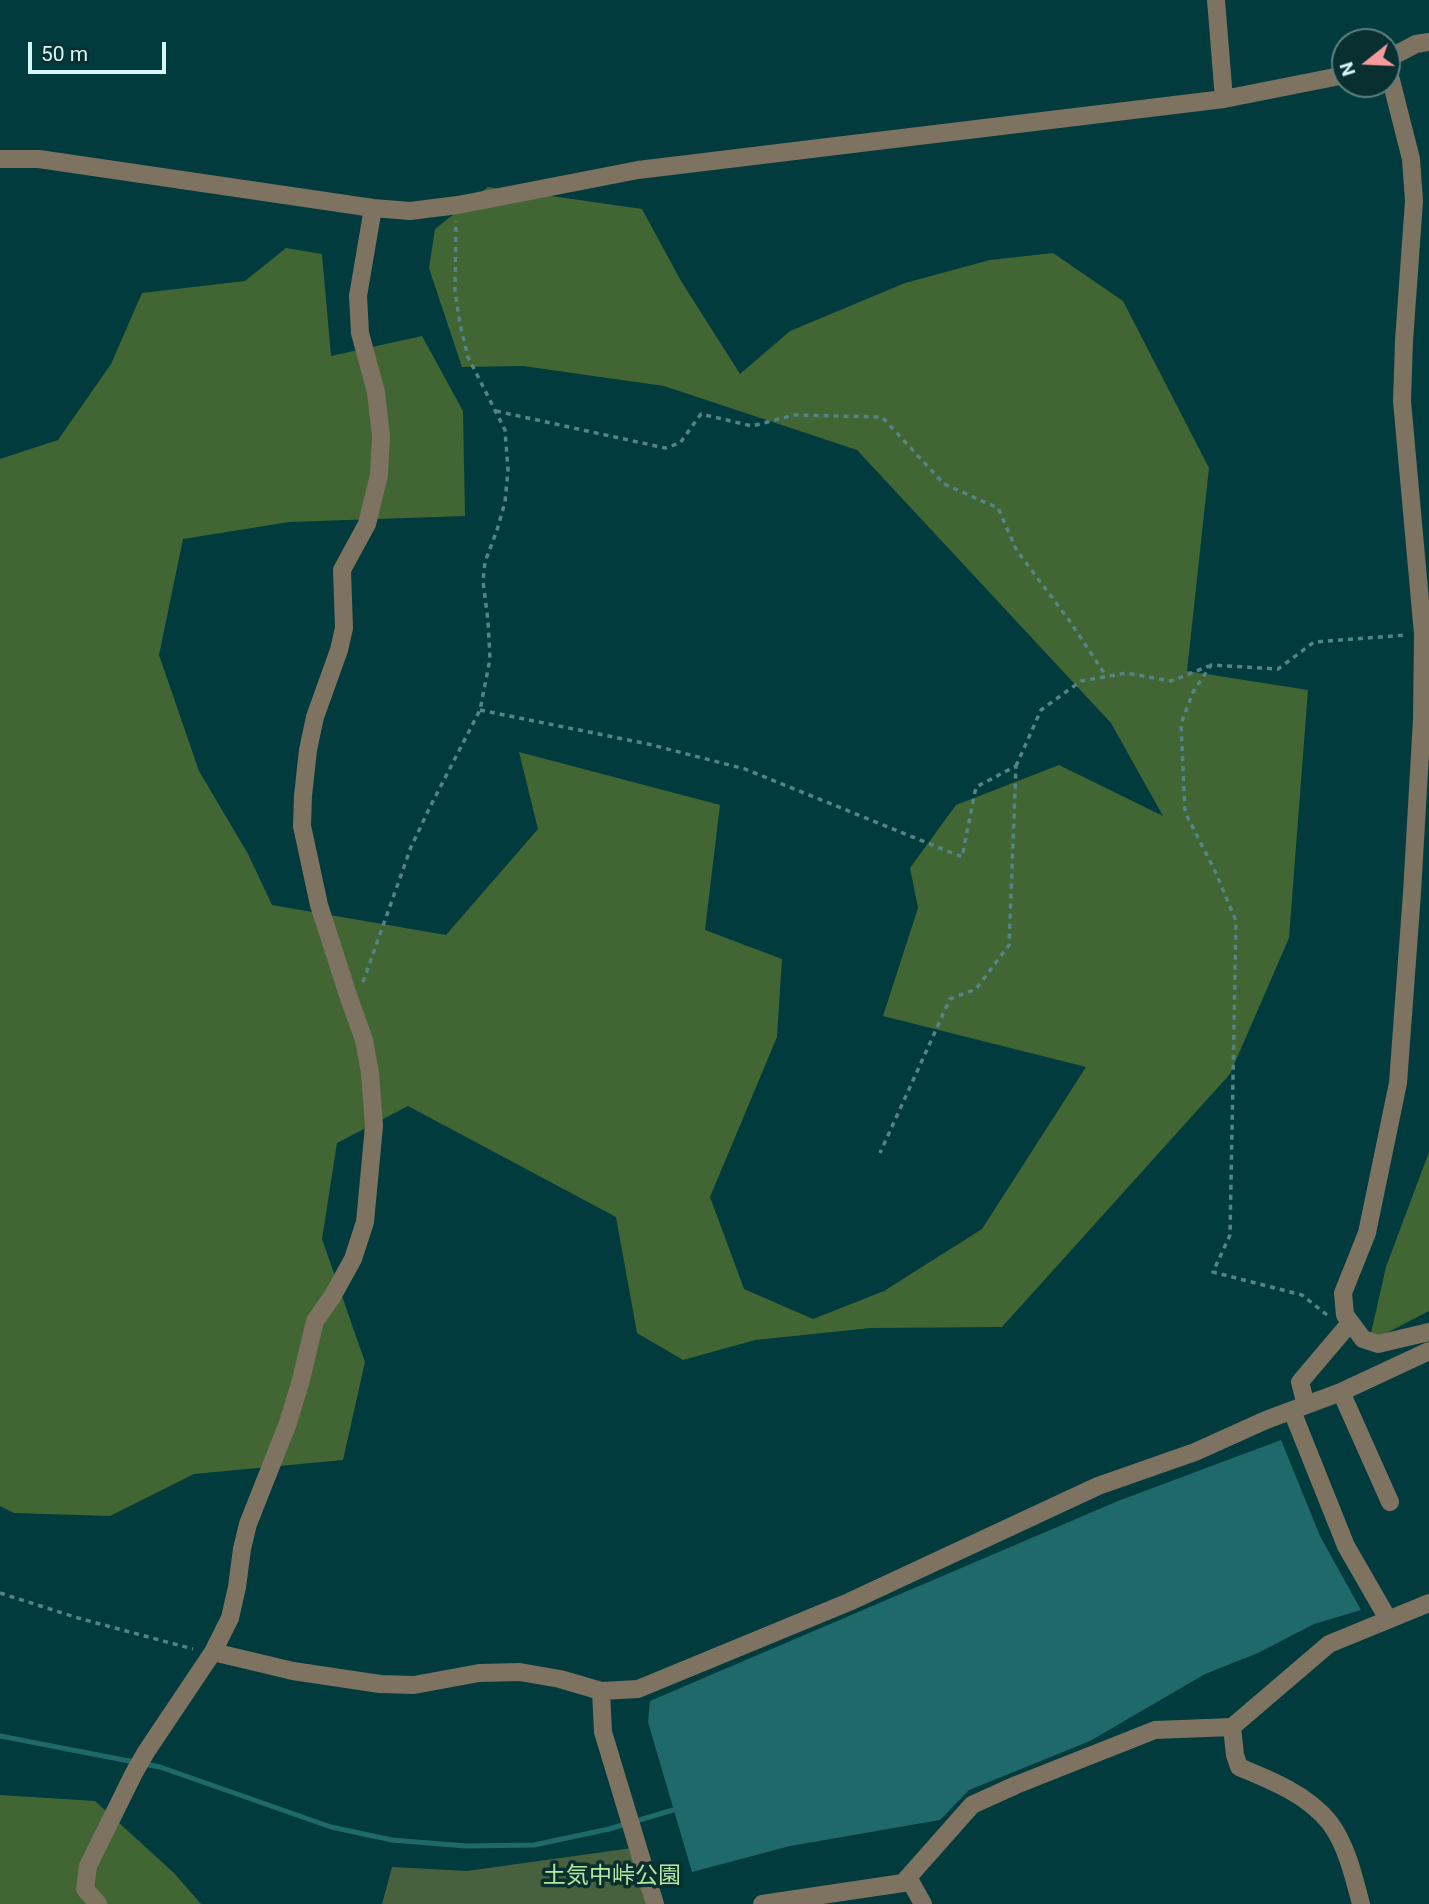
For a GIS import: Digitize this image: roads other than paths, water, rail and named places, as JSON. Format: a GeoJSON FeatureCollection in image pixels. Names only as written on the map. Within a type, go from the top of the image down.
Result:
{"type":"FeatureCollection","features":[{"type":"Feature","properties":{"kind":"street"},"geometry":{"type":"LineString","coordinates":[[1216,0],[1224,99]]}},
{"type":"Feature","properties":{"kind":"street"},"geometry":{"type":"LineString","coordinates":[[1401,52],[1416,44],[1429,42]]}},
{"type":"Feature","properties":{"kind":"street"},"geometry":{"type":"LineString","coordinates":[[0,159],[39,159],[373,208],[410,211],[458,205],[639,170],[1224,99],[1331,78]]}},
{"type":"Feature","properties":{"kind":"street"},"geometry":{"type":"LineString","coordinates":[[1396,98],[1411,159],[1414,201],[1402,401],[1423,634],[1422,719],[1398,1083],[1367,1233],[1343,1293],[1347,1327],[1363,1339],[1378,1344],[1429,1332]]}},
{"type":"Feature","properties":{"kind":"street"},"geometry":{"type":"LineString","coordinates":[[98,1904],[85,1889],[88,1866],[146,1752],[213,1652],[230,1618],[248,1524],[288,1423],[315,1321],[353,1259],[365,1222],[374,1126],[370,1073],[364,1040],[316,894],[302,825],[308,750],[315,718],[344,628],[342,570],[367,524],[379,475],[381,436],[376,392],[360,333],[358,296],[373,208]]}},
{"type":"Feature","properties":{"kind":"street"},"geometry":{"type":"LineString","coordinates":[[1347,1327],[1300,1382],[1299,1408],[1346,1546],[1388,1619]]}},
{"type":"Feature","properties":{"kind":"street"},"geometry":{"type":"LineString","coordinates":[[213,1652],[293,1671],[380,1684],[414,1685],[479,1673],[520,1672],[560,1679],[601,1691],[638,1689],[849,1602],[1098,1486],[1195,1452],[1341,1392],[1429,1351]]}},
{"type":"Feature","properties":{"kind":"street"},"geometry":{"type":"LineString","coordinates":[[1341,1392],[1390,1502]]}},
{"type":"Feature","properties":{"kind":"street"},"geometry":{"type":"LineString","coordinates":[[762,1904],[804,1901],[903,1883],[972,1805],[1155,1730],[1232,1727],[1329,1644],[1429,1603]]}},
{"type":"Feature","properties":{"kind":"street"},"geometry":{"type":"LineString","coordinates":[[601,1691],[603,1732],[656,1904]]}},
{"type":"Feature","properties":{"kind":"street"},"geometry":{"type":"LineString","coordinates":[[1232,1727],[1239,1767],[1288,1789],[1311,1804],[1330,1824],[1341,1844],[1361,1904]]}},
{"type":"Feature","properties":{"kind":"street"},"geometry":{"type":"LineString","coordinates":[[908,1877],[923,1904]]}},
{"type":"Feature","properties":{"kind":"water"},"geometry":{"type":"Polygon","coordinates":[[[1281,1440],[1320,1536],[1361,1610],[1314,1624],[1258,1653],[1205,1674],[1090,1741],[969,1790],[940,1820],[790,1846],[692,1872],[648,1722],[650,1701],[1118,1501],[1281,1440]]]}},
{"type":"Feature","properties":{"kind":"waterway"},"geometry":{"type":"LineString","coordinates":[[0,1736],[160,1767],[331,1827],[392,1840],[466,1846],[534,1845],[609,1829],[673,1810]]}},
{"type":"Feature","properties":{"kind":"park label","name":"土気中峠公園"},"geometry":{"type":"Point","coordinates":[612,1877]}}]}
